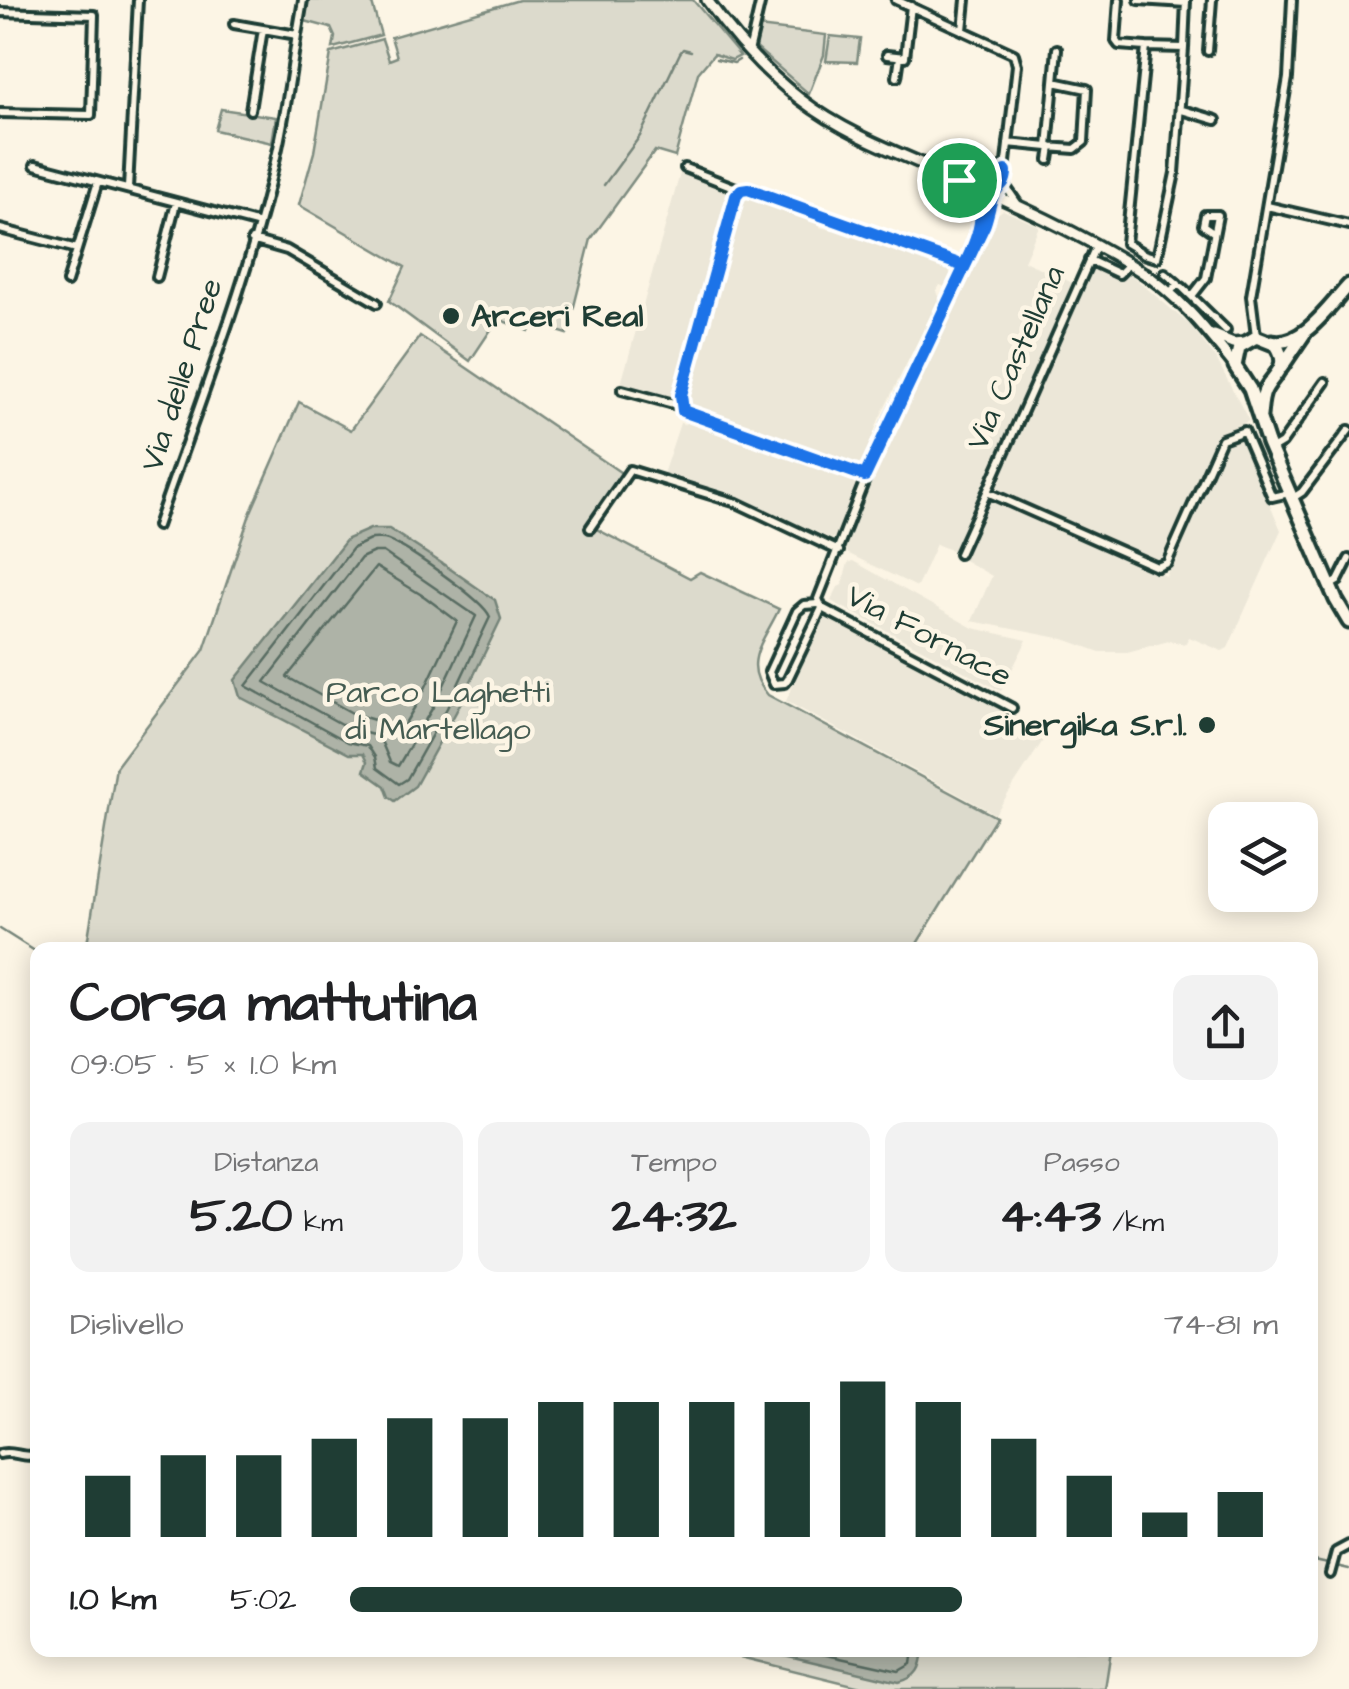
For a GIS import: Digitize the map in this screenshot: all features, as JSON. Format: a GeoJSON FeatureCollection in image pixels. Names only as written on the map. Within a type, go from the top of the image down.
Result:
{"type":"FeatureCollection","features":[{"type":"Feature","properties":{"kind":"main road"},"geometry":{"type":"LineString","coordinates":[[1260,416],[1263,393],[1306,330],[1349,284]]}},
{"type":"Feature","properties":{"kind":"main road"},"geometry":{"type":"LineString","coordinates":[[1272,381],[1255,385],[1245,381],[1235,366],[1236,353],[1250,340],[1286,342],[1306,330]]}},
{"type":"Feature","properties":{"kind":"main road"},"geometry":{"type":"LineString","coordinates":[[1271,341],[1280,350],[1281,368]]}},
{"type":"Feature","properties":{"kind":"main road","name":"Via Castellana"},"geometry":{"type":"LineString","coordinates":[[1245,381],[1271,450],[1349,622]]}},
{"type":"Feature","properties":{"kind":"street"},"geometry":{"type":"LineString","coordinates":[[128,189],[138,0]]}},
{"type":"Feature","properties":{"kind":"street","name":"Via delle Pree"},"geometry":{"type":"LineString","coordinates":[[157,526],[222,340],[278,149],[303,0]]}},
{"type":"Feature","properties":{"kind":"street","name":"Via Castellana"},"geometry":{"type":"LineString","coordinates":[[706,0],[749,53],[802,101],[835,122],[1021,208],[1131,266],[1169,293],[1211,334],[1235,366]]}},
{"type":"Feature","properties":{"kind":"street"},"geometry":{"type":"LineString","coordinates":[[749,53],[761,0]]}},
{"type":"Feature","properties":{"kind":"street"},"geometry":{"type":"LineString","coordinates":[[896,0],[1009,49],[1017,60],[1006,175],[1009,193],[1021,208]]}},
{"type":"Feature","properties":{"kind":"street"},"geometry":{"type":"LineString","coordinates":[[964,30],[966,0]]}},
{"type":"Feature","properties":{"kind":"street"},"geometry":{"type":"LineString","coordinates":[[1119,0],[1119,45],[1184,48]]}},
{"type":"Feature","properties":{"kind":"street"},"geometry":{"type":"LineString","coordinates":[[1138,0],[1186,2],[1182,110],[1168,216],[1157,261],[1126,243],[1146,47]]}},
{"type":"Feature","properties":{"kind":"street"},"geometry":{"type":"LineString","coordinates":[[1208,51],[1212,0]]}},
{"type":"Feature","properties":{"kind":"street"},"geometry":{"type":"LineString","coordinates":[[1211,334],[1226,341],[1250,340],[1251,296],[1288,78],[1292,0]]}},
{"type":"Feature","properties":{"kind":"street"},"geometry":{"type":"LineString","coordinates":[[886,55],[905,58],[910,6]]}},
{"type":"Feature","properties":{"kind":"street"},"geometry":{"type":"LineString","coordinates":[[0,12],[94,14],[90,115],[0,114]]}},
{"type":"Feature","properties":{"kind":"street"},"geometry":{"type":"LineString","coordinates":[[234,24],[297,35]]}},
{"type":"Feature","properties":{"kind":"street"},"geometry":{"type":"LineString","coordinates":[[250,110],[263,29]]}},
{"type":"Feature","properties":{"kind":"street"},"geometry":{"type":"LineString","coordinates":[[1050,160],[1058,49]]}},
{"type":"Feature","properties":{"kind":"street"},"geometry":{"type":"LineString","coordinates":[[898,77],[900,57]]}},
{"type":"Feature","properties":{"kind":"street"},"geometry":{"type":"LineString","coordinates":[[1008,143],[1080,147],[1084,142],[1088,93],[1083,85],[1054,82]]}},
{"type":"Feature","properties":{"kind":"street"},"geometry":{"type":"LineString","coordinates":[[1182,110],[1216,120]]}},
{"type":"Feature","properties":{"kind":"street"},"geometry":{"type":"LineString","coordinates":[[35,165],[256,223]]}},
{"type":"Feature","properties":{"kind":"street"},"geometry":{"type":"LineString","coordinates":[[686,168],[964,266]]}},
{"type":"Feature","properties":{"kind":"street"},"geometry":{"type":"LineString","coordinates":[[959,180],[984,183],[1006,175]]}},
{"type":"Feature","properties":{"kind":"street"},"geometry":{"type":"LineString","coordinates":[[959,180],[976,193],[981,205],[1006,175]]}},
{"type":"Feature","properties":{"kind":"street","name":"Via Fornace"},"geometry":{"type":"LineString","coordinates":[[996,180],[990,209],[865,476],[820,606],[788,679],[774,684],[769,672],[797,611],[804,605],[820,606],[1012,708]]}},
{"type":"Feature","properties":{"kind":"street"},"geometry":{"type":"LineString","coordinates":[[66,282],[98,182]]}},
{"type":"Feature","properties":{"kind":"street"},"geometry":{"type":"LineString","coordinates":[[741,190],[736,196],[681,406],[687,414],[865,476]]}},
{"type":"Feature","properties":{"kind":"street"},"geometry":{"type":"LineString","coordinates":[[157,278],[176,203]]}},
{"type":"Feature","properties":{"kind":"street"},"geometry":{"type":"LineString","coordinates":[[990,209],[1002,204],[1021,208]]}},
{"type":"Feature","properties":{"kind":"street","name":"Via Fornace"},"geometry":{"type":"LineString","coordinates":[[974,244],[981,205]]}},
{"type":"Feature","properties":{"kind":"street"},"geometry":{"type":"LineString","coordinates":[[1267,206],[1349,225]]}},
{"type":"Feature","properties":{"kind":"street"},"geometry":{"type":"LineString","coordinates":[[0,229],[77,249]]}},
{"type":"Feature","properties":{"kind":"street"},"geometry":{"type":"LineString","coordinates":[[1192,296],[1206,278],[1213,232]]}},
{"type":"Feature","properties":{"kind":"street"},"geometry":{"type":"LineString","coordinates":[[252,240],[287,250],[376,303]]}},
{"type":"Feature","properties":{"kind":"street","name":"Via Castellana"},"geometry":{"type":"LineString","coordinates":[[959,554],[1096,246]]}},
{"type":"Feature","properties":{"kind":"street"},"geometry":{"type":"LineString","coordinates":[[1089,260],[1119,274],[1144,254]]}},
{"type":"Feature","properties":{"kind":"street"},"geometry":{"type":"LineString","coordinates":[[1165,274],[1226,330]]}},
{"type":"Feature","properties":{"kind":"street"},"geometry":{"type":"LineString","coordinates":[[1169,293],[1178,285]]}},
{"type":"Feature","properties":{"kind":"street"},"geometry":{"type":"LineString","coordinates":[[1271,450],[1282,443],[1325,382]]}},
{"type":"Feature","properties":{"kind":"street"},"geometry":{"type":"LineString","coordinates":[[622,390],[681,406]]}},
{"type":"Feature","properties":{"kind":"street","name":"Via Castellana"},"geometry":{"type":"LineString","coordinates":[[987,492],[1157,567],[1166,563],[1222,440],[1244,430],[1272,498],[1291,496]]}},
{"type":"Feature","properties":{"kind":"street"},"geometry":{"type":"LineString","coordinates":[[1291,496],[1302,492],[1349,430]]}},
{"type":"Feature","properties":{"kind":"street","name":"Via Fornace"},"geometry":{"type":"LineString","coordinates":[[590,528],[630,470],[738,503],[839,550]]}},
{"type":"Feature","properties":{"kind":"street"},"geometry":{"type":"LineString","coordinates":[[1330,586],[1338,580],[1349,559]]}},
{"type":"Feature","properties":{"kind":"street"},"geometry":{"type":"LineString","coordinates":[[0,1454],[30,1457]]}},
{"type":"Feature","properties":{"kind":"street"},"geometry":{"type":"LineString","coordinates":[[1331,1572],[1335,1555],[1349,1545]]}},
{"type":"Feature","properties":{"kind":"shaded area"},"geometry":{"type":"Polygon","coordinates":[[[681,170],[726,186],[732,195],[677,394],[667,399],[621,384],[681,170]]]}},
{"type":"Feature","properties":{"kind":"shaded area"},"geometry":{"type":"Polygon","coordinates":[[[750,197],[822,222],[820,227],[834,227],[947,266],[951,275],[945,287],[940,285],[936,292],[940,297],[879,419],[864,461],[856,466],[753,430],[754,424],[749,428],[692,408],[687,399],[742,201],[750,197]]]}},
{"type":"Feature","properties":{"kind":"shaded area"},"geometry":{"type":"Polygon","coordinates":[[[1003,210],[1039,226],[1024,261],[1075,284],[955,552],[936,544],[917,587],[847,553],[846,547],[890,428],[993,217],[1003,210]]]}},
{"type":"Feature","properties":{"kind":"shaded area"},"geometry":{"type":"Polygon","coordinates":[[[1097,269],[1121,281],[1130,274],[1191,326],[1217,360],[1249,421],[1219,435],[1164,558],[1155,561],[999,492],[996,483],[1091,271],[1097,269]]]}},
{"type":"Feature","properties":{"kind":"shaded area"},"geometry":{"type":"Polygon","coordinates":[[[688,419],[851,476],[855,485],[836,536],[832,539],[728,492],[663,474],[680,423],[685,424],[688,419]]]}},
{"type":"Feature","properties":{"kind":"shaded area"},"geometry":{"type":"Polygon","coordinates":[[[1240,436],[1281,530],[1228,648],[1222,651],[1189,637],[1185,644],[1169,641],[1127,652],[1100,652],[1064,639],[972,621],[992,576],[962,559],[989,498],[1166,576],[1226,442],[1240,436]]]}},
{"type":"Feature","properties":{"kind":"shaded area"},"geometry":{"type":"Polygon","coordinates":[[[853,561],[973,628],[1027,640],[1001,691],[831,601],[842,585],[848,563],[853,561]]]}},
{"type":"Feature","properties":{"kind":"shaded area"},"geometry":{"type":"Polygon","coordinates":[[[827,617],[1048,733],[995,814],[786,701],[827,617]]]}},
{"type":"Feature","properties":{"kind":"green space"},"geometry":{"type":"Polygon","coordinates":[[[308,0],[371,0],[381,35],[333,48],[335,37],[331,28],[305,21],[308,0]]]}},
{"type":"Feature","properties":{"kind":"green space"},"geometry":{"type":"Polygon","coordinates":[[[519,0],[693,0],[740,56],[732,60],[714,54],[698,73],[675,157],[655,151],[591,239],[567,334],[532,323],[529,331],[498,319],[470,361],[389,301],[405,267],[299,205],[314,152],[331,53],[382,39],[389,60],[397,57],[391,37],[519,0]]]}},
{"type":"Feature","properties":{"kind":"green space"},"geometry":{"type":"Polygon","coordinates":[[[758,27],[826,35],[824,55],[809,94],[754,46],[758,27]]]}},
{"type":"Feature","properties":{"kind":"green space"},"geometry":{"type":"Polygon","coordinates":[[[830,36],[860,39],[857,62],[826,61],[830,36]]]}},
{"type":"Feature","properties":{"kind":"green space"},"geometry":{"type":"Polygon","coordinates":[[[221,109],[276,117],[272,143],[215,130],[221,109]]]}},
{"type":"Feature","properties":{"kind":"green space","name":"Parco Laghetti di Martellago"},"geometry":{"type":"Polygon","coordinates":[[[420,336],[623,474],[589,525],[690,578],[700,572],[779,609],[755,663],[760,684],[768,695],[996,817],[918,942],[87,942],[116,767],[204,650],[250,514],[299,402],[351,430],[420,336]]]}},
{"type":"Feature","properties":{"kind":"green space"},"geometry":{"type":"Polygon","coordinates":[[[740,1657],[1110,1657],[1105,1689],[869,1689],[740,1657]]]}},
{"type":"Feature","properties":{"kind":"water"},"geometry":{"type":"Polygon","coordinates":[[[370,529],[389,529],[446,566],[495,600],[501,619],[415,786],[395,801],[385,786],[364,771],[367,762],[363,754],[349,754],[240,697],[235,680],[347,539],[370,529]]]}},
{"type":"Feature","properties":{"kind":"water"},"geometry":{"type":"Polygon","coordinates":[[[793,1657],[922,1657],[917,1671],[899,1682],[793,1657]]]}},
{"type":"Feature","properties":{"kind":"waterway"},"geometry":{"type":"LineString","coordinates":[[604,185],[640,136],[680,53],[683,49],[691,51]]}},
{"type":"Feature","properties":{"kind":"waterway"},"geometry":{"type":"LineString","coordinates":[[716,59],[734,63],[739,60]]}},
{"type":"Feature","properties":{"kind":"waterway"},"geometry":{"type":"LineString","coordinates":[[0,929],[30,948]]}},
{"type":"Feature","properties":{"kind":"waterway"},"geometry":{"type":"LineString","coordinates":[[1318,1562],[1328,1564]]}},
{"type":"Feature","properties":{"kind":"waterway"},"geometry":{"type":"LineString","coordinates":[[1336,1566],[1349,1569]]}},
{"type":"Feature","properties":{"kind":"place","name":"Arceri Real"},"geometry":{"type":"Point","coordinates":[451,316]}},
{"type":"Feature","properties":{"kind":"place","name":"Sinergika S.r.l."},"geometry":{"type":"Point","coordinates":[1207,725]}},
{"type":"Feature","properties":{"kind":"route"},"geometry":{"type":"LineString","coordinates":[[1006,171],[1006,180],[992,195],[984,226],[865,476],[683,411],[681,395],[736,196],[741,190],[748,189],[964,266],[974,244],[981,205],[976,193],[959,180],[984,183],[996,180],[1006,171]]}}]}
